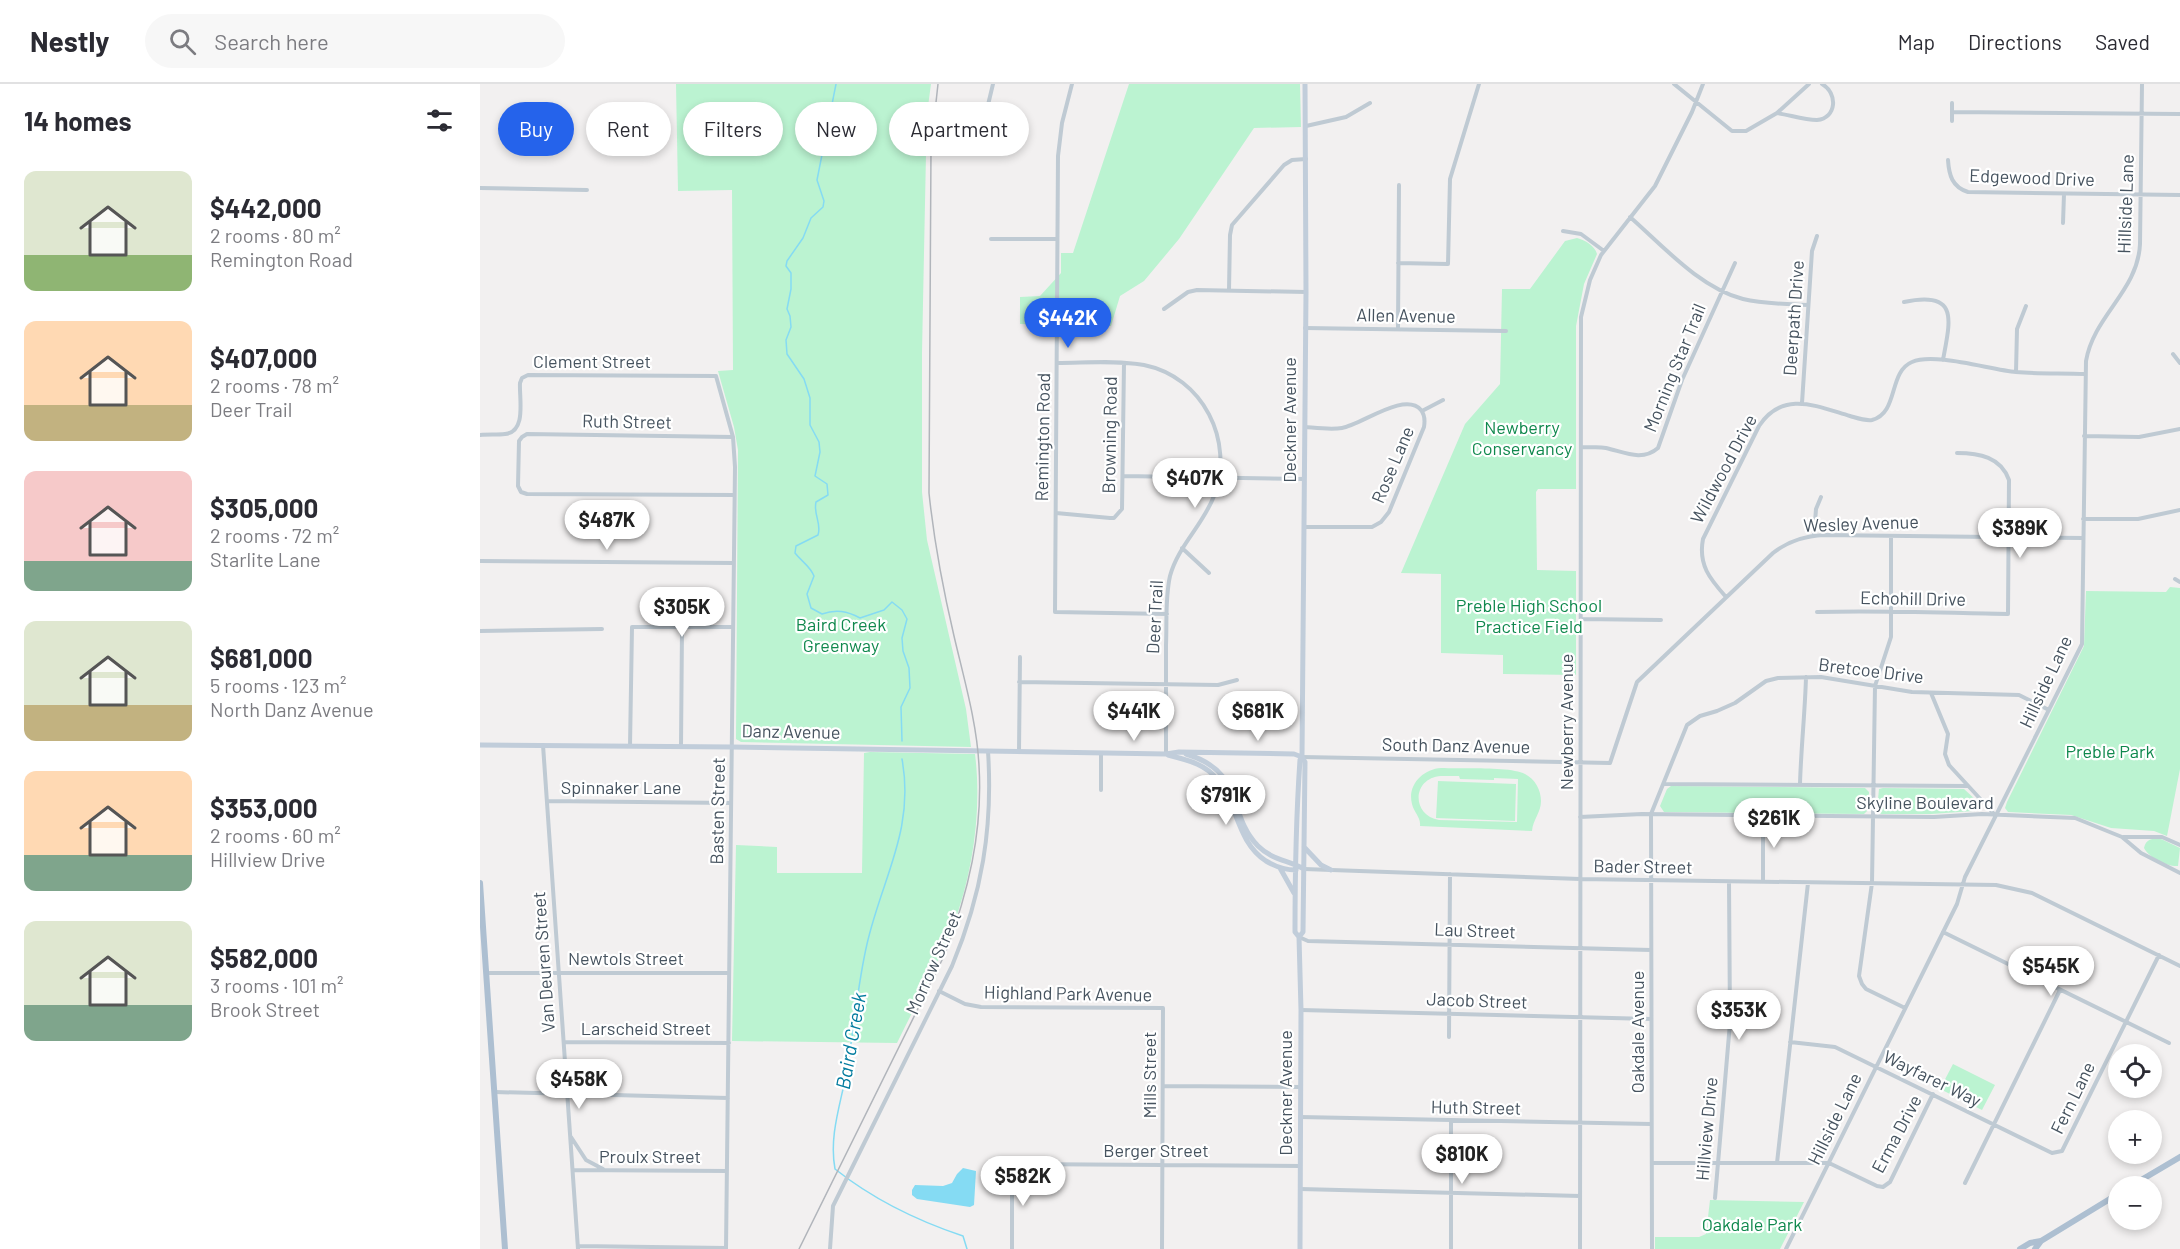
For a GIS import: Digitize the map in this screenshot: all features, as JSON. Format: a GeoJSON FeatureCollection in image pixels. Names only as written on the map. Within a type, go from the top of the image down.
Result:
{"type":"FeatureCollection","features":[{"type":"Feature","properties":{"kind":"main road"},"geometry":{"type":"LineString","coordinates":[[480,883],[486,973],[484,987],[495,1092],[505,1249]]}},
{"type":"Feature","properties":{"kind":"main road"},"geometry":{"type":"LineString","coordinates":[[2147,1176],[2180,1156]]}},
{"type":"Feature","properties":{"kind":"main road"},"geometry":{"type":"LineString","coordinates":[[2020,1249],[2041,1240],[2108,1200]]}},
{"type":"Feature","properties":{"kind":"main road"},"geometry":{"type":"LineString","coordinates":[[2036,1249],[2041,1240]]}},
{"type":"Feature","properties":{"kind":"street"},"geometry":{"type":"LineString","coordinates":[[988,102],[993,84]]}},
{"type":"Feature","properties":{"kind":"street","name":"Remington Road"},"geometry":{"type":"LineString","coordinates":[[1072,84],[1062,123],[1058,156],[1055,612],[1167,614]]}},
{"type":"Feature","properties":{"kind":"street","name":"Deckner Avenue"},"geometry":{"type":"LineString","coordinates":[[1300,1249],[1301,1010],[1299,937],[1295,932],[1295,897],[1300,760],[1302,757],[1306,292],[1305,84]]}},
{"type":"Feature","properties":{"kind":"street"},"geometry":{"type":"LineString","coordinates":[[1398,263],[1448,264],[1449,178],[1479,84]]}},
{"type":"Feature","properties":{"kind":"street"},"geometry":{"type":"LineString","coordinates":[[1674,84],[1728,129],[1737,132],[1746,131],[1777,113],[1809,84]]}},
{"type":"Feature","properties":{"kind":"street","name":"Newberry Avenue"},"geometry":{"type":"LineString","coordinates":[[1580,1249],[1581,317],[1590,280],[1604,251],[1655,186],[1703,84]]}},
{"type":"Feature","properties":{"kind":"street"},"geometry":{"type":"LineString","coordinates":[[1777,113],[1811,119],[1824,118],[1833,107],[1834,99],[1830,89],[1822,84]]}},
{"type":"Feature","properties":{"kind":"street","name":"Hillside Lane"},"geometry":{"type":"LineString","coordinates":[[1786,1249],[1943,933],[1957,904],[1962,885],[2082,644],[2085,374],[2088,350],[2094,333],[2128,284],[2136,268],[2140,244],[2142,84]]}},
{"type":"Feature","properties":{"kind":"street"},"geometry":{"type":"LineString","coordinates":[[1306,126],[1346,117],[1370,103]]}},
{"type":"Feature","properties":{"kind":"street"},"geometry":{"type":"LineString","coordinates":[[1952,103],[1952,121]]}},
{"type":"Feature","properties":{"kind":"street"},"geometry":{"type":"LineString","coordinates":[[1952,112],[2180,114]]}},
{"type":"Feature","properties":{"kind":"street"},"geometry":{"type":"LineString","coordinates":[[1229,290],[1232,225],[1284,165],[1292,160],[1306,159]]}},
{"type":"Feature","properties":{"kind":"street","name":"Edgewood Drive"},"geometry":{"type":"LineString","coordinates":[[1948,160],[1951,178],[1956,186],[1971,193],[2180,195]]}},
{"type":"Feature","properties":{"kind":"street"},"geometry":{"type":"LineString","coordinates":[[1398,329],[1399,185]]}},
{"type":"Feature","properties":{"kind":"street"},"geometry":{"type":"LineString","coordinates":[[480,188],[587,190]]}},
{"type":"Feature","properties":{"kind":"street"},"geometry":{"type":"LineString","coordinates":[[2063,223],[2064,194]]}},
{"type":"Feature","properties":{"kind":"street"},"geometry":{"type":"LineString","coordinates":[[1630,217],[1698,276],[1721,291],[1753,301],[1808,305]]}},
{"type":"Feature","properties":{"kind":"street"},"geometry":{"type":"LineString","coordinates":[[1563,231],[1581,234],[1604,251]]}},
{"type":"Feature","properties":{"kind":"street","name":"Deerpath Drive"},"geometry":{"type":"LineString","coordinates":[[1802,403],[1812,251],[1817,236]]}},
{"type":"Feature","properties":{"kind":"street"},"geometry":{"type":"LineString","coordinates":[[991,239],[1057,239]]}},
{"type":"Feature","properties":{"kind":"street","name":"Morning Star Trail"},"geometry":{"type":"LineString","coordinates":[[1581,447],[1605,448],[1640,456],[1649,454],[1658,448],[1682,380],[1735,263]]}},
{"type":"Feature","properties":{"kind":"street"},"geometry":{"type":"LineString","coordinates":[[1164,309],[1193,290],[1306,292]]}},
{"type":"Feature","properties":{"kind":"street"},"geometry":{"type":"LineString","coordinates":[[1904,302],[1919,299],[1931,300],[1940,303],[1946,310],[1950,322],[1943,360]]}},
{"type":"Feature","properties":{"kind":"street"},"geometry":{"type":"LineString","coordinates":[[2016,372],[2017,329],[2026,306]]}},
{"type":"Feature","properties":{"kind":"street","name":"Allen Avenue"},"geometry":{"type":"LineString","coordinates":[[1305,328],[1506,331]]}},
{"type":"Feature","properties":{"kind":"street"},"geometry":{"type":"LineString","coordinates":[[2173,354],[2180,363]]}},
{"type":"Feature","properties":{"kind":"street"},"geometry":{"type":"LineString","coordinates":[[1802,403],[1862,419],[1874,419],[1886,409],[1898,376],[1904,367],[1921,359],[1943,360],[2016,372],[2085,374]]}},
{"type":"Feature","properties":{"kind":"street","name":"Deer Trail"},"geometry":{"type":"LineString","coordinates":[[1057,363],[1124,363],[1146,366],[1168,374],[1184,384],[1198,398],[1211,416],[1218,435],[1221,455],[1219,477],[1209,506],[1174,564],[1168,585],[1166,754]]}},
{"type":"Feature","properties":{"kind":"street","name":"Browning Road"},"geometry":{"type":"LineString","coordinates":[[1056,513],[1114,518],[1122,507],[1124,363]]}},
{"type":"Feature","properties":{"kind":"street","name":"Clement Street"},"geometry":{"type":"LineString","coordinates":[[480,435],[508,434],[517,428],[520,382],[528,375],[716,376]]}},
{"type":"Feature","properties":{"kind":"street","name":"Basten Street"},"geometry":{"type":"LineString","coordinates":[[716,376],[733,437],[734,495],[726,1248]]}},
{"type":"Feature","properties":{"kind":"street"},"geometry":{"type":"LineString","coordinates":[[1305,428],[1343,428],[1404,403],[1413,404],[1422,411],[1443,400]]}},
{"type":"Feature","properties":{"kind":"street","name":"Wildwood Drive"},"geometry":{"type":"LineString","coordinates":[[1726,597],[1711,580],[1704,567],[1701,547],[1705,533],[1762,421],[1777,408],[1802,403]]}},
{"type":"Feature","properties":{"kind":"street","name":"Rose Lane"},"geometry":{"type":"LineString","coordinates":[[1304,527],[1367,527],[1377,525],[1385,519],[1424,428],[1425,420],[1422,411]]}},
{"type":"Feature","properties":{"kind":"street"},"geometry":{"type":"LineString","coordinates":[[2084,436],[2139,436],[2180,429]]}},
{"type":"Feature","properties":{"kind":"street","name":"Ruth Street"},"geometry":{"type":"LineString","coordinates":[[733,437],[526,434],[522,437],[519,446],[518,486],[521,492],[527,494],[734,495]]}},
{"type":"Feature","properties":{"kind":"street"},"geometry":{"type":"LineString","coordinates":[[1957,453],[1973,453],[1989,458],[2000,465],[2009,480],[2009,537]]}},
{"type":"Feature","properties":{"kind":"street"},"geometry":{"type":"LineString","coordinates":[[1123,476],[1304,479]]}},
{"type":"Feature","properties":{"kind":"street"},"geometry":{"type":"LineString","coordinates":[[1814,535],[1816,509],[1821,497]]}},
{"type":"Feature","properties":{"kind":"street"},"geometry":{"type":"LineString","coordinates":[[2084,519],[2138,519],[2180,510]]}},
{"type":"Feature","properties":{"kind":"street","name":"Wesley Avenue"},"geometry":{"type":"LineString","coordinates":[[1610,763],[1637,682],[1780,547],[1797,539],[1814,535],[2083,538]]}},
{"type":"Feature","properties":{"kind":"street"},"geometry":{"type":"LineString","coordinates":[[1892,536],[1891,637],[1875,686],[1872,883],[1860,980],[1866,989],[1905,1008]]}},
{"type":"Feature","properties":{"kind":"street","name":"Echohill Drive"},"geometry":{"type":"LineString","coordinates":[[1817,612],[1858,610],[1891,613],[2008,614],[2009,537]]}},
{"type":"Feature","properties":{"kind":"street"},"geometry":{"type":"LineString","coordinates":[[1182,548],[1209,573]]}},
{"type":"Feature","properties":{"kind":"street"},"geometry":{"type":"LineString","coordinates":[[480,561],[734,563]]}},
{"type":"Feature","properties":{"kind":"street"},"geometry":{"type":"LineString","coordinates":[[2175,579],[2180,582]]}},
{"type":"Feature","properties":{"kind":"street"},"geometry":{"type":"LineString","coordinates":[[1581,619],[1661,621]]}},
{"type":"Feature","properties":{"kind":"street"},"geometry":{"type":"LineString","coordinates":[[630,746],[632,627],[733,627]]}},
{"type":"Feature","properties":{"kind":"street"},"geometry":{"type":"LineString","coordinates":[[681,746],[682,627]]}},
{"type":"Feature","properties":{"kind":"street"},"geometry":{"type":"LineString","coordinates":[[480,631],[602,630]]}},
{"type":"Feature","properties":{"kind":"street"},"geometry":{"type":"LineString","coordinates":[[1019,751],[1020,657]]}},
{"type":"Feature","properties":{"kind":"street"},"geometry":{"type":"LineString","coordinates":[[1800,784],[1806,677]]}},
{"type":"Feature","properties":{"kind":"street","name":"Bretcoe Drive"},"geometry":{"type":"LineString","coordinates":[[1651,814],[1665,784],[1684,730],[1700,716],[1726,708],[1766,681],[1778,678],[1821,677],[1912,692],[2019,695],[2049,710]]}},
{"type":"Feature","properties":{"kind":"street"},"geometry":{"type":"LineString","coordinates":[[1019,682],[1221,685],[1237,680]]}},
{"type":"Feature","properties":{"kind":"street"},"geometry":{"type":"LineString","coordinates":[[1932,693],[1948,734],[1945,754],[1947,761],[1996,816]]}},
{"type":"Feature","properties":{"kind":"street","name":"Danz Avenue"},"geometry":{"type":"LineString","coordinates":[[480,745],[1166,754]]}},
{"type":"Feature","properties":{"kind":"street","name":"Van Deuren Street"},"geometry":{"type":"LineString","coordinates":[[543,745],[578,1248]]}},
{"type":"Feature","properties":{"kind":"street","name":"Morrow Street"},"geometry":{"type":"LineString","coordinates":[[830,1249],[831,1213],[960,945],[980,884],[989,823],[988,751]]}},
{"type":"Feature","properties":{"kind":"street"},"geometry":{"type":"LineString","coordinates":[[1166,754],[1179,752],[1294,754],[1302,757]]}},
{"type":"Feature","properties":{"kind":"street"},"geometry":{"type":"LineString","coordinates":[[1179,752],[1199,759],[1223,776],[1256,844],[1275,859],[1304,869]]}},
{"type":"Feature","properties":{"kind":"street"},"geometry":{"type":"LineString","coordinates":[[1101,753],[1101,790]]}},
{"type":"Feature","properties":{"kind":"street"},"geometry":{"type":"LineString","coordinates":[[1166,754],[1193,762],[1216,778],[1227,795],[1248,844],[1260,856],[1280,868],[1291,885],[1295,897]]}},
{"type":"Feature","properties":{"kind":"street","name":"Deckner Avenue"},"geometry":{"type":"LineString","coordinates":[[1299,937],[1303,932],[1305,762],[1302,757]]}},
{"type":"Feature","properties":{"kind":"street","name":"South Danz Avenue"},"geometry":{"type":"LineString","coordinates":[[1302,757],[1610,763]]}},
{"type":"Feature","properties":{"kind":"street","name":"Skyline Boulevard"},"geometry":{"type":"LineString","coordinates":[[1665,784],[1968,786]]}},
{"type":"Feature","properties":{"kind":"street","name":"Spinnaker Lane"},"geometry":{"type":"LineString","coordinates":[[547,801],[731,803]]}},
{"type":"Feature","properties":{"kind":"street","name":"Skyline Boulevard"},"geometry":{"type":"LineString","coordinates":[[1580,817],[1651,814],[1934,817],[1982,814],[2075,818],[2122,837],[2141,854],[2180,873]]}},
{"type":"Feature","properties":{"kind":"street","name":"Oakdale Avenue"},"geometry":{"type":"LineString","coordinates":[[1651,814],[1652,1249]]}},
{"type":"Feature","properties":{"kind":"street"},"geometry":{"type":"LineString","coordinates":[[1762,882],[1763,815]]}},
{"type":"Feature","properties":{"kind":"street","name":"Skyline Boulevard"},"geometry":{"type":"LineString","coordinates":[[2122,837],[2162,837],[2180,845]]}},
{"type":"Feature","properties":{"kind":"street"},"geometry":{"type":"LineString","coordinates":[[1304,847],[1321,865],[1331,870]]}},
{"type":"Feature","properties":{"kind":"street"},"geometry":{"type":"LineString","coordinates":[[1280,868],[1296,867]]}},
{"type":"Feature","properties":{"kind":"street","name":"Bader Street"},"geometry":{"type":"LineString","coordinates":[[1304,869],[1580,879],[2008,886],[2032,893],[2180,966]]}},
{"type":"Feature","properties":{"kind":"street"},"geometry":{"type":"LineString","coordinates":[[1449,1037],[1450,874]]}},
{"type":"Feature","properties":{"kind":"street","name":"Hillview Drive"},"geometry":{"type":"LineString","coordinates":[[1715,1198],[1730,1023],[1730,882]]}},
{"type":"Feature","properties":{"kind":"street"},"geometry":{"type":"LineString","coordinates":[[1777,1163],[1808,883]]}},
{"type":"Feature","properties":{"kind":"street"},"geometry":{"type":"LineString","coordinates":[[1943,933],[2169,1043]]}},
{"type":"Feature","properties":{"kind":"street","name":"Lau Street"},"geometry":{"type":"LineString","coordinates":[[1299,937],[1308,941],[1651,950]]}},
{"type":"Feature","properties":{"kind":"street","name":"Fern Lane"},"geometry":{"type":"LineString","coordinates":[[2057,1153],[2062,1151],[2158,955]]}},
{"type":"Feature","properties":{"kind":"street","name":"Newtols Street"},"geometry":{"type":"LineString","coordinates":[[486,973],[729,973]]}},
{"type":"Feature","properties":{"kind":"street"},"geometry":{"type":"LineString","coordinates":[[1965,1184],[2060,990]]}},
{"type":"Feature","properties":{"kind":"street","name":"Highland Park Avenue"},"geometry":{"type":"LineString","coordinates":[[939,991],[966,1004],[981,1007],[1163,1008]]}},
{"type":"Feature","properties":{"kind":"street","name":"Mills Street"},"geometry":{"type":"LineString","coordinates":[[1162,1249],[1163,1008]]}},
{"type":"Feature","properties":{"kind":"street","name":"Jacob Street"},"geometry":{"type":"LineString","coordinates":[[1301,1010],[1651,1019]]}},
{"type":"Feature","properties":{"kind":"street","name":"Larscheid Street"},"geometry":{"type":"LineString","coordinates":[[564,1041],[729,1043]]}},
{"type":"Feature","properties":{"kind":"street","name":"Wayfarer Way"},"geometry":{"type":"LineString","coordinates":[[1790,1042],[1835,1047],[2057,1153]]}},
{"type":"Feature","properties":{"kind":"street"},"geometry":{"type":"LineString","coordinates":[[1163,1086],[1301,1087]]}},
{"type":"Feature","properties":{"kind":"street"},"geometry":{"type":"LineString","coordinates":[[495,1092],[728,1098]]}},
{"type":"Feature","properties":{"kind":"street","name":"Erma Drive"},"geometry":{"type":"LineString","coordinates":[[1829,1163],[1877,1186],[1885,1186],[1890,1182],[1933,1094]]}},
{"type":"Feature","properties":{"kind":"street","name":"Huth Street"},"geometry":{"type":"LineString","coordinates":[[1300,1117],[1651,1124]]}},
{"type":"Feature","properties":{"kind":"street"},"geometry":{"type":"LineString","coordinates":[[1451,1120],[1451,1249]]}},
{"type":"Feature","properties":{"kind":"street"},"geometry":{"type":"LineString","coordinates":[[570,1132],[575,1146],[586,1160],[609,1171]]}},
{"type":"Feature","properties":{"kind":"street"},"geometry":{"type":"LineString","coordinates":[[1652,1162],[1829,1163]]}},
{"type":"Feature","properties":{"kind":"street","name":"Berger Street"},"geometry":{"type":"LineString","coordinates":[[1012,1249],[1012,1164],[1300,1166]]}},
{"type":"Feature","properties":{"kind":"street","name":"Proulx Street"},"geometry":{"type":"LineString","coordinates":[[573,1170],[727,1172]]}},
{"type":"Feature","properties":{"kind":"street"},"geometry":{"type":"LineString","coordinates":[[1300,1189],[1580,1196]]}},
{"type":"Feature","properties":{"kind":"street"},"geometry":{"type":"LineString","coordinates":[[578,1248],[726,1248]]}},
{"type":"Feature","properties":{"kind":"green space","name":"Baird Creek Greenway"},"geometry":{"type":"Polygon","coordinates":[[[676,84],[931,84],[929,102],[889,102],[889,156],[926,156],[922,492],[927,540],[966,709],[971,747],[741,742],[736,739],[738,450],[718,371],[733,370],[732,190],[678,191],[676,84]]]}},
{"type":"Feature","properties":{"kind":"green space"},"geometry":{"type":"Polygon","coordinates":[[[1129,84],[1300,84],[1301,127],[1254,128],[1179,239],[1144,281],[1120,296],[1111,326],[1020,324],[1020,297],[1040,296],[1061,273],[1061,253],[1073,253],[1129,84]]]}},
{"type":"Feature","properties":{"kind":"green space","name":"Newberry Conservancy"},"geometry":{"type":"Polygon","coordinates":[[[1577,238],[1594,248],[1597,254],[1584,284],[1576,326],[1576,489],[1538,489],[1536,492],[1537,570],[1576,571],[1576,675],[1503,674],[1503,655],[1441,653],[1441,574],[1401,573],[1465,424],[1500,384],[1502,289],[1530,289],[1565,241],[1577,238]]]}},
{"type":"Feature","properties":{"kind":"green space","name":"Preble Park"},"geometry":{"type":"Polygon","coordinates":[[[2170,587],[2180,588],[2180,769],[2167,836],[2154,831],[2111,828],[2071,815],[2008,812],[2005,808],[2007,802],[2084,646],[2086,591],[2166,592],[2170,587]]]}},
{"type":"Feature","properties":{"kind":"green space"},"geometry":{"type":"Polygon","coordinates":[[[864,753],[975,754],[977,797],[971,863],[953,926],[933,970],[897,1043],[732,1041],[736,845],[777,847],[777,873],[862,873],[864,753]]]}},
{"type":"Feature","properties":{"kind":"green space"},"geometry":{"type":"Polygon","coordinates":[[[1434,769],[1497,769],[1518,771],[1529,776],[1537,785],[1541,801],[1532,831],[1420,826],[1412,804],[1412,790],[1418,779],[1434,769]],[[1459,776],[1431,778],[1425,783],[1420,789],[1419,797],[1423,811],[1439,820],[1517,822],[1518,779],[1460,779],[1459,776]]]}},
{"type":"Feature","properties":{"kind":"green space"},"geometry":{"type":"Polygon","coordinates":[[[1438,781],[1516,784],[1515,821],[1436,818],[1438,781]]]}},
{"type":"Feature","properties":{"kind":"green space"},"geometry":{"type":"Polygon","coordinates":[[[1671,786],[1865,788],[1869,792],[1869,809],[1864,814],[1664,812],[1660,806],[1667,789],[1671,786]]]}},
{"type":"Feature","properties":{"kind":"green space"},"geometry":{"type":"Polygon","coordinates":[[[1879,789],[1964,789],[1977,801],[1979,807],[1973,811],[1931,814],[1881,814],[1877,810],[1879,789]]]}},
{"type":"Feature","properties":{"kind":"green space"},"geometry":{"type":"Polygon","coordinates":[[[2159,838],[2180,848],[2178,866],[2159,861],[2146,852],[2144,848],[2148,841],[2159,838]]]}},
{"type":"Feature","properties":{"kind":"green space"},"geometry":{"type":"Polygon","coordinates":[[[1953,1064],[1995,1085],[1982,1110],[1940,1089],[1953,1064]]]}},
{"type":"Feature","properties":{"kind":"green space","name":"Oakdale Park"},"geometry":{"type":"Polygon","coordinates":[[[1710,1200],[1804,1202],[1780,1249],[1655,1249],[1655,1237],[1699,1237],[1706,1234],[1710,1200]]]}},
{"type":"Feature","properties":{"kind":"water"},"geometry":{"type":"Polygon","coordinates":[[[963,1168],[976,1171],[974,1205],[970,1207],[917,1199],[912,1195],[915,1185],[943,1186],[952,1183],[963,1168]]]}},
{"type":"Feature","properties":{"kind":"waterway","name":"Baird Creek"},"geometry":{"type":"LineString","coordinates":[[836,84],[817,180],[824,201],[823,207],[811,218],[803,238],[786,266],[791,273],[787,309],[791,327],[786,340],[787,354],[804,379],[810,398],[810,425],[819,442],[820,452],[815,476],[827,484],[828,495],[816,502],[818,535],[796,546],[795,553],[814,576],[807,594],[811,608],[822,614],[841,612],[860,618],[884,610],[892,602],[902,610],[907,619],[902,638],[903,651],[909,668],[910,688],[901,707],[902,741]]}},
{"type":"Feature","properties":{"kind":"waterway","name":"Baird Creek"},"geometry":{"type":"LineString","coordinates":[[902,759],[905,785],[901,831],[867,944],[846,1075],[834,1133],[835,1169],[896,1208],[963,1236],[967,1249]]}},
{"type":"Feature","properties":{"kind":"railway"},"geometry":{"type":"LineString","coordinates":[[799,1249],[945,954],[967,885],[979,815],[980,791],[976,734],[943,583],[929,493],[931,148],[938,84]]}},
{"type":"Feature","properties":{"kind":"park label","name":"Preble High School Practice Field"},"geometry":{"type":"Point","coordinates":[1529,616]}}]}
